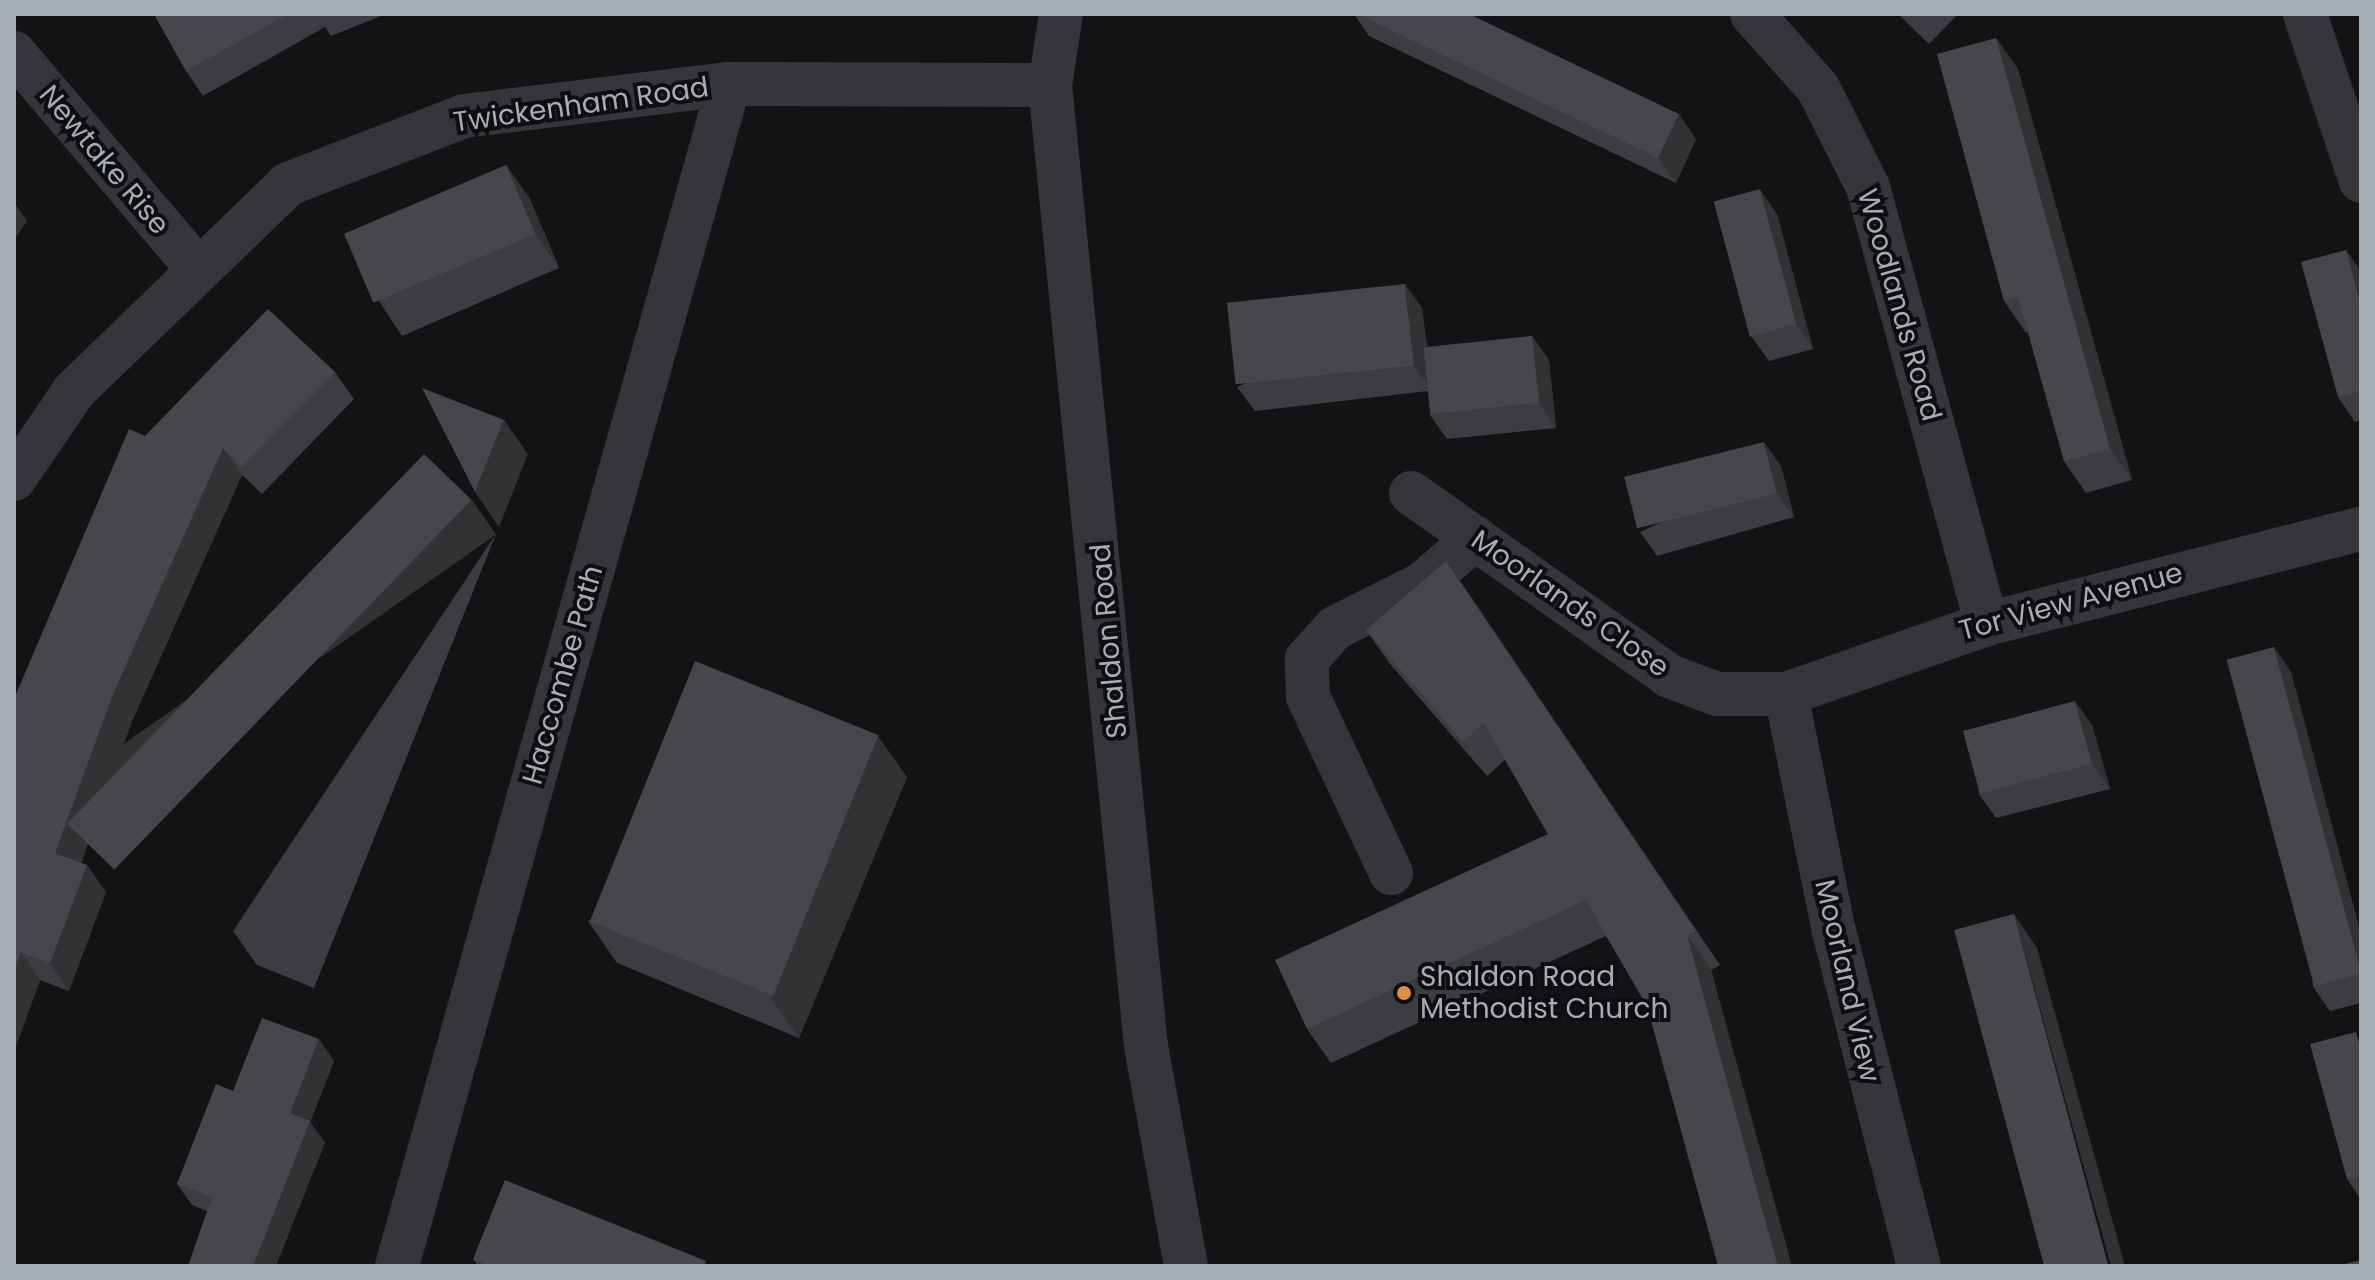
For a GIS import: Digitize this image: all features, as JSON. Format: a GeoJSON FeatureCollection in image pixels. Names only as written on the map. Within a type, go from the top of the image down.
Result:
{"type":"FeatureCollection","features":[{"type":"Feature","properties":{"kind":"street","name":"Shaldon Road"},"geometry":{"type":"LineString","coordinates":[[1061,14],[1050,85],[1146,1046],[1186,1266]]}},
{"type":"Feature","properties":{"kind":"street","name":"Woodlands Road"},"geometry":{"type":"LineString","coordinates":[[1752,14],[1818,88],[1868,187],[1987,624]]}},
{"type":"Feature","properties":{"kind":"street"},"geometry":{"type":"LineString","coordinates":[[2305,14],[2361,181]]}},
{"type":"Feature","properties":{"kind":"street","name":"Newtake Rise"},"geometry":{"type":"LineString","coordinates":[[14,53],[195,266]]}},
{"type":"Feature","properties":{"kind":"street","name":"Twickenham Road"},"geometry":{"type":"LineString","coordinates":[[14,479],[74,391],[195,266],[288,184],[464,116],[729,84],[1050,85]]}},
{"type":"Feature","properties":{"kind":"street","name":"Haccombe Path"},"geometry":{"type":"LineString","coordinates":[[397,1266],[729,84]]}},
{"type":"Feature","properties":{"kind":"street","name":"Moorlands Close"},"geometry":{"type":"LineString","coordinates":[[1411,493],[1669,676],[1717,694],[1786,694]]}},
{"type":"Feature","properties":{"kind":"street","name":"Tor View Avenue"},"geometry":{"type":"LineString","coordinates":[[1786,694],[1987,624],[2361,529]]}},
{"type":"Feature","properties":{"kind":"street"},"geometry":{"type":"LineString","coordinates":[[1391,873],[1308,697],[1307,659],[1335,628],[1422,584],[1476,538]]}},
{"type":"Feature","properties":{"kind":"street","name":"Moorland View"},"geometry":{"type":"LineString","coordinates":[[1786,694],[1834,931],[1919,1266]]}},
{"type":"Feature","properties":{"kind":"building"},"geometry":{"type":"Polygon","coordinates":[[[154,14],[288,14],[186,71],[154,14]]]}},
{"type":"Feature","properties":{"kind":"building"},"geometry":{"type":"Polygon","coordinates":[[[1357,14],[1469,14],[1679,114],[1658,158],[1357,14]]]}},
{"type":"Feature","properties":{"kind":"building"},"geometry":{"type":"Polygon","coordinates":[[[1996,38],[2110,449],[2064,461],[2018,297],[2004,301],[1937,54],[1996,38]]]}},
{"type":"Feature","properties":{"kind":"building"},"geometry":{"type":"Polygon","coordinates":[[[506,165],[535,234],[373,303],[344,234],[506,165]]]}},
{"type":"Feature","properties":{"kind":"building"},"geometry":{"type":"Polygon","coordinates":[[[1760,189],[1796,324],[1750,337],[1714,201],[1760,189]]]}},
{"type":"Feature","properties":{"kind":"building"},"geometry":{"type":"Polygon","coordinates":[[[2346,250],[2361,306],[2361,391],[2338,397],[2301,262],[2346,250]]]}},
{"type":"Feature","properties":{"kind":"building"},"geometry":{"type":"Polygon","coordinates":[[[1405,284],[1414,366],[1236,384],[1227,303],[1405,284]]]}},
{"type":"Feature","properties":{"kind":"building"},"geometry":{"type":"Polygon","coordinates":[[[268,309],[335,372],[242,467],[223,448],[113,694],[55,853],[87,865],[50,963],[21,952],[14,971],[14,699],[129,429],[145,436],[268,309]]]}},
{"type":"Feature","properties":{"kind":"building"},"geometry":{"type":"Polygon","coordinates":[[[1532,336],[1539,403],[1431,414],[1424,347],[1532,336]]]}},
{"type":"Feature","properties":{"kind":"building"},"geometry":{"type":"Polygon","coordinates":[[[422,388],[504,420],[475,492],[422,388]]]}},
{"type":"Feature","properties":{"kind":"building"},"geometry":{"type":"Polygon","coordinates":[[[1764,442],[1777,493],[1637,528],[1624,477],[1764,442]]]}},
{"type":"Feature","properties":{"kind":"building"},"geometry":{"type":"Polygon","coordinates":[[[424,454],[471,500],[114,870],[67,824],[424,454]]]}},
{"type":"Feature","properties":{"kind":"building"},"geometry":{"type":"Polygon","coordinates":[[[1446,561],[1696,931],[1687,935],[1778,1266],[1718,1266],[1647,1006],[1586,900],[1307,1029],[1275,960],[1548,834],[1484,723],[1463,742],[1366,630],[1446,561]]]}},
{"type":"Feature","properties":{"kind":"building"},"geometry":{"type":"Polygon","coordinates":[[[2274,647],[2361,972],[2314,986],[2227,660],[2274,647]]]}},
{"type":"Feature","properties":{"kind":"building"},"geometry":{"type":"Polygon","coordinates":[[[695,661],[879,735],[773,996],[590,922],[695,661]]]}},
{"type":"Feature","properties":{"kind":"building"},"geometry":{"type":"Polygon","coordinates":[[[2075,701],[2092,764],[1980,794],[1963,731],[2075,701]]]}},
{"type":"Feature","properties":{"kind":"building"},"geometry":{"type":"Polygon","coordinates":[[[2014,914],[2108,1266],[2044,1266],[1954,930],[2014,914]]]}},
{"type":"Feature","properties":{"kind":"building"},"geometry":{"type":"Polygon","coordinates":[[[262,1018],[319,1039],[290,1113],[310,1121],[253,1266],[188,1266],[212,1197],[177,1184],[216,1084],[233,1091],[262,1018]]]}},
{"type":"Feature","properties":{"kind":"building"},"geometry":{"type":"Polygon","coordinates":[[[2356,1032],[2361,1049],[2361,1176],[2347,1179],[2310,1044],[2356,1032]]]}},
{"type":"Feature","properties":{"kind":"building"},"geometry":{"type":"Polygon","coordinates":[[[505,1180],[706,1261],[704,1266],[490,1266],[473,1259],[505,1180]]]}},
{"type":"Feature","properties":{"kind":"building"},"geometry":{"type":"Polygon","coordinates":[[[2361,1260],[2361,1266],[2337,1266],[2361,1260]]]}},
{"type":"Feature","properties":{"kind":"place","name":"Shaldon Road Methodist Church"},"geometry":{"type":"Point","coordinates":[1404,993]}}]}
